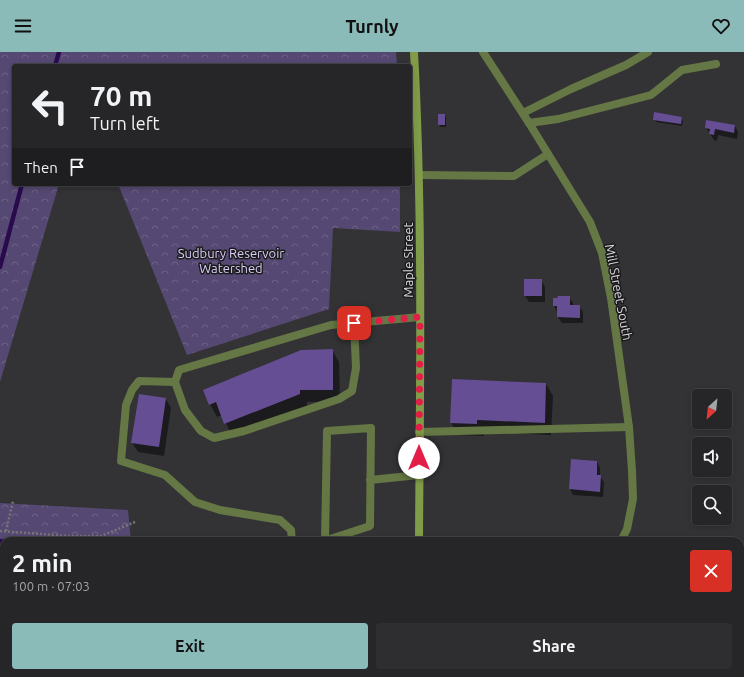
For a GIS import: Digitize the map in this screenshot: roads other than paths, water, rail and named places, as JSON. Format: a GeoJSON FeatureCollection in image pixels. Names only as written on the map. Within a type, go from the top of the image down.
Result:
{"type":"FeatureCollection","features":[{"type":"Feature","properties":{"kind":"main road","name":"Maple Street"},"geometry":{"type":"LineString","coordinates":[[414,52],[418,111],[419,175],[419,537]]}},
{"type":"Feature","properties":{"kind":"street","name":"Mill Street South"},"geometry":{"type":"LineString","coordinates":[[483,52],[523,113],[590,222],[602,253],[611,298],[629,427],[633,499],[627,529],[623,537]]}},
{"type":"Feature","properties":{"kind":"street"},"geometry":{"type":"LineString","coordinates":[[523,113],[648,52]]}},
{"type":"Feature","properties":{"kind":"street"},"geometry":{"type":"LineString","coordinates":[[529,123],[558,119],[651,95],[682,70],[716,64]]}},
{"type":"Feature","properties":{"kind":"street"},"geometry":{"type":"LineString","coordinates":[[419,175],[514,176],[548,154]]}},
{"type":"Feature","properties":{"kind":"street"},"geometry":{"type":"LineString","coordinates":[[354,323],[356,368],[352,392],[339,399],[244,431],[214,438],[201,431],[185,410],[175,382],[179,370],[331,325],[420,317]]}},
{"type":"Feature","properties":{"kind":"street"},"geometry":{"type":"LineString","coordinates":[[175,382],[139,381],[132,390],[126,405],[121,462],[165,475],[195,502],[220,510],[280,520],[291,530],[292,537]]}},
{"type":"Feature","properties":{"kind":"street"},"geometry":{"type":"LineString","coordinates":[[419,432],[629,427]]}},
{"type":"Feature","properties":{"kind":"street"},"geometry":{"type":"LineString","coordinates":[[325,537],[327,432],[371,428],[370,526],[337,537]]}},
{"type":"Feature","properties":{"kind":"street"},"geometry":{"type":"LineString","coordinates":[[370,480],[420,475]]}},
{"type":"Feature","properties":{"kind":"waterway"},"geometry":{"type":"LineString","coordinates":[[56,64],[59,52]]}},
{"type":"Feature","properties":{"kind":"waterway"},"geometry":{"type":"LineString","coordinates":[[0,267],[21,186]]}},
{"type":"Feature","properties":{"kind":"park label","name":"Sudbury Reservoir Watershed"},"geometry":{"type":"Point","coordinates":[231,260]}}]}
